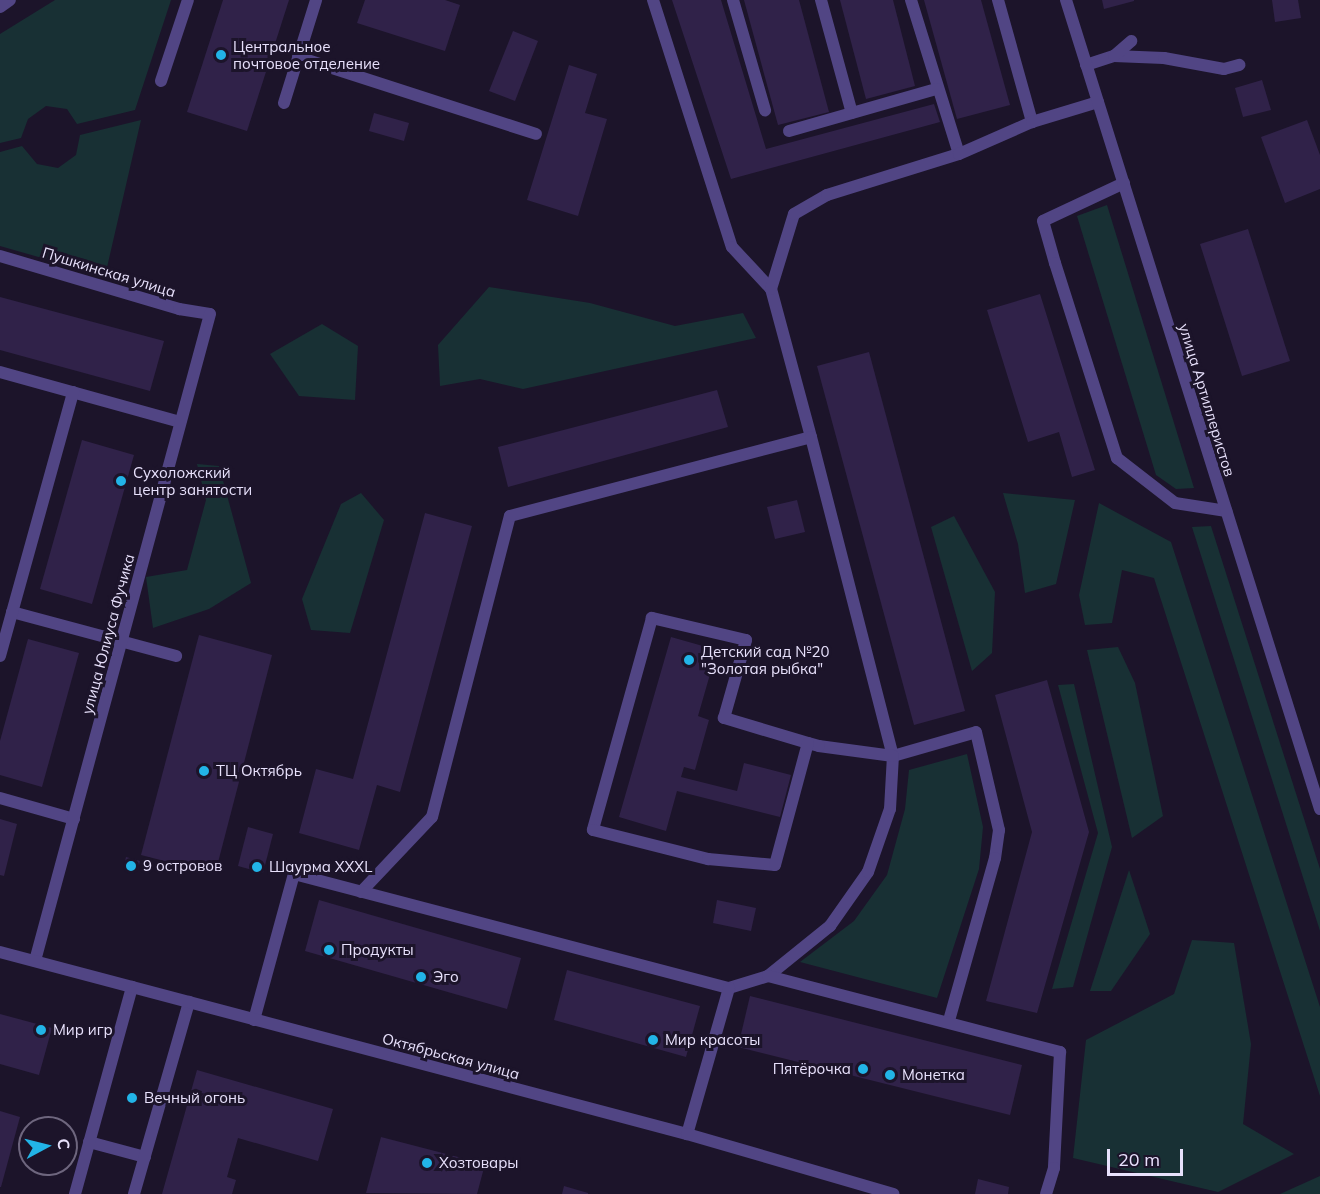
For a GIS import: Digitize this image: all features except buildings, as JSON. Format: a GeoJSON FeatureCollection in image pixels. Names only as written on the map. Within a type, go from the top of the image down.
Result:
{"type":"FeatureCollection","features":[{"type":"Feature","properties":{"kind":"street"},"geometry":{"type":"LineString","coordinates":[[0,7],[10,0]]}},
{"type":"Feature","properties":{"kind":"street"},"geometry":{"type":"LineString","coordinates":[[161,81],[188,0]]}},
{"type":"Feature","properties":{"kind":"street"},"geometry":{"type":"LineString","coordinates":[[284,104],[316,0]]}},
{"type":"Feature","properties":{"kind":"street"},"geometry":{"type":"LineString","coordinates":[[254,1020],[294,874],[729,988],[768,976],[830,926],[868,872],[890,809],[894,756],[771,289],[732,247],[653,0]]}},
{"type":"Feature","properties":{"kind":"street"},"geometry":{"type":"LineString","coordinates":[[733,0],[765,110]]}},
{"type":"Feature","properties":{"kind":"street"},"geometry":{"type":"LineString","coordinates":[[821,0],[852,113]]}},
{"type":"Feature","properties":{"kind":"street"},"geometry":{"type":"LineString","coordinates":[[911,0],[936,89],[959,154]]}},
{"type":"Feature","properties":{"kind":"street"},"geometry":{"type":"LineString","coordinates":[[998,0],[1032,122]]}},
{"type":"Feature","properties":{"kind":"street","name":"улица Артиллеристов"},"geometry":{"type":"LineString","coordinates":[[1066,0],[1320,809]]}},
{"type":"Feature","properties":{"kind":"street"},"geometry":{"type":"LineString","coordinates":[[1114,56],[1131,40]]}},
{"type":"Feature","properties":{"kind":"street"},"geometry":{"type":"LineString","coordinates":[[1086,65],[1114,56],[1164,58],[1224,69],[1239,65]]}},
{"type":"Feature","properties":{"kind":"street"},"geometry":{"type":"LineString","coordinates":[[298,57],[536,134]]}},
{"type":"Feature","properties":{"kind":"street"},"geometry":{"type":"LineString","coordinates":[[789,131],[936,89]]}},
{"type":"Feature","properties":{"kind":"street"},"geometry":{"type":"LineString","coordinates":[[771,289],[794,214],[827,195],[959,154],[1032,122],[1098,102]]}},
{"type":"Feature","properties":{"kind":"street"},"geometry":{"type":"LineString","coordinates":[[1124,183],[1042,221],[1117,458],[1175,503],[1226,511]]}},
{"type":"Feature","properties":{"kind":"street","name":"Пушкинская улица"},"geometry":{"type":"LineString","coordinates":[[0,256],[179,309],[210,314]]}},
{"type":"Feature","properties":{"kind":"street","name":"улица Юлиуса Фучика"},"geometry":{"type":"LineString","coordinates":[[35,961],[210,314]]}},
{"type":"Feature","properties":{"kind":"street"},"geometry":{"type":"LineString","coordinates":[[0,372],[180,422]]}},
{"type":"Feature","properties":{"kind":"street"},"geometry":{"type":"LineString","coordinates":[[0,657],[73,392]]}},
{"type":"Feature","properties":{"kind":"street"},"geometry":{"type":"LineString","coordinates":[[361,892],[432,817],[510,516],[811,437]]}},
{"type":"Feature","properties":{"kind":"street"},"geometry":{"type":"LineString","coordinates":[[12,612],[176,656]]}},
{"type":"Feature","properties":{"kind":"street"},"geometry":{"type":"LineString","coordinates":[[808,743],[775,865],[708,859],[593,830],[652,618],[746,640],[724,718],[808,743],[894,756],[976,732],[999,830],[995,858],[949,1021]]}},
{"type":"Feature","properties":{"kind":"street"},"geometry":{"type":"LineString","coordinates":[[0,798],[74,819]]}},
{"type":"Feature","properties":{"kind":"street","name":"Октябрьская улица"},"geometry":{"type":"LineString","coordinates":[[0,952],[687,1134],[893,1194]]}},
{"type":"Feature","properties":{"kind":"street"},"geometry":{"type":"LineString","coordinates":[[768,976],[949,1021],[1060,1052],[1054,1168],[1046,1194]]}},
{"type":"Feature","properties":{"kind":"street"},"geometry":{"type":"LineString","coordinates":[[75,1194],[132,987]]}},
{"type":"Feature","properties":{"kind":"street"},"geometry":{"type":"LineString","coordinates":[[687,1134],[729,988]]}},
{"type":"Feature","properties":{"kind":"street"},"geometry":{"type":"LineString","coordinates":[[134,1194],[189,1002]]}},
{"type":"Feature","properties":{"kind":"street"},"geometry":{"type":"LineString","coordinates":[[89,1142],[145,1157]]}},
{"type":"Feature","properties":{"kind":"green space"},"geometry":{"type":"Polygon","coordinates":[[[55,0],[171,0],[135,110],[77,124],[67,109],[46,106],[28,119],[21,138],[0,143],[0,34],[55,0]]]}},
{"type":"Feature","properties":{"kind":"green space"},"geometry":{"type":"Polygon","coordinates":[[[141,120],[105,276],[0,246],[0,152],[22,146],[37,164],[58,168],[76,155],[80,135],[141,120]]]}},
{"type":"Feature","properties":{"kind":"green space"},"geometry":{"type":"Polygon","coordinates":[[[1107,205],[1194,488],[1176,489],[1156,475],[1077,216],[1107,205]]]}},
{"type":"Feature","properties":{"kind":"green space"},"geometry":{"type":"Polygon","coordinates":[[[489,287],[590,303],[675,326],[743,313],[756,338],[523,389],[480,379],[440,386],[438,345],[489,287]]]}},
{"type":"Feature","properties":{"kind":"green space"},"geometry":{"type":"Polygon","coordinates":[[[322,324],[358,346],[355,400],[299,396],[270,354],[322,324]]]}},
{"type":"Feature","properties":{"kind":"green space"},"geometry":{"type":"Polygon","coordinates":[[[197,464],[219,466],[251,583],[209,609],[153,628],[146,577],[187,570],[206,500],[197,464]]]}},
{"type":"Feature","properties":{"kind":"green space"},"geometry":{"type":"Polygon","coordinates":[[[361,493],[384,520],[350,633],[311,630],[302,599],[341,504],[361,493]]]}},
{"type":"Feature","properties":{"kind":"green space"},"geometry":{"type":"Polygon","coordinates":[[[1003,493],[1075,500],[1056,584],[1025,593],[1018,544],[1003,493]]]}},
{"type":"Feature","properties":{"kind":"green space"},"geometry":{"type":"Polygon","coordinates":[[[1099,503],[1171,542],[1320,1007],[1320,1096],[1154,578],[1122,570],[1112,623],[1085,625],[1079,595],[1099,503]]]}},
{"type":"Feature","properties":{"kind":"green space"},"geometry":{"type":"Polygon","coordinates":[[[954,516],[995,592],[992,653],[972,671],[931,527],[954,516]]]}},
{"type":"Feature","properties":{"kind":"green space"},"geometry":{"type":"Polygon","coordinates":[[[1211,526],[1320,869],[1320,931],[1192,527],[1211,526]]]}},
{"type":"Feature","properties":{"kind":"green space"},"geometry":{"type":"Polygon","coordinates":[[[1118,647],[1135,683],[1163,816],[1132,838],[1087,650],[1118,647]]]}},
{"type":"Feature","properties":{"kind":"green space"},"geometry":{"type":"Polygon","coordinates":[[[1074,684],[1112,847],[1073,987],[1052,989],[1098,833],[1058,685],[1074,684]]]}},
{"type":"Feature","properties":{"kind":"green space"},"geometry":{"type":"Polygon","coordinates":[[[967,754],[983,827],[979,869],[937,998],[800,962],[854,921],[887,875],[905,809],[909,770],[967,754]]]}},
{"type":"Feature","properties":{"kind":"green space"},"geometry":{"type":"Polygon","coordinates":[[[1129,870],[1150,934],[1111,991],[1090,991],[1129,870]]]}},
{"type":"Feature","properties":{"kind":"green space"},"geometry":{"type":"Polygon","coordinates":[[[1192,940],[1234,943],[1251,1044],[1243,1124],[1294,1154],[1218,1192],[1073,1158],[1086,1040],[1174,994],[1192,940]]]}},
{"type":"Feature","properties":{"kind":"green space"},"geometry":{"type":"Polygon","coordinates":[[[1320,1176],[1320,1194],[1280,1194],[1320,1176]]]}},
{"type":"Feature","properties":{"kind":"place","name":"Центральное почтовое отделение"},"geometry":{"type":"Point","coordinates":[221,55]}},
{"type":"Feature","properties":{"kind":"place","name":"Сухоложский центр занятости"},"geometry":{"type":"Point","coordinates":[121,481]}},
{"type":"Feature","properties":{"kind":"place","name":"Детский сад №20 \"Золотая рыбка\""},"geometry":{"type":"Point","coordinates":[689,660]}},
{"type":"Feature","properties":{"kind":"place","name":"ТЦ Октябрь"},"geometry":{"type":"Point","coordinates":[204,771]}},
{"type":"Feature","properties":{"kind":"place","name":"9 островов"},"geometry":{"type":"Point","coordinates":[131,866]}},
{"type":"Feature","properties":{"kind":"place","name":"Шаурма XXXL"},"geometry":{"type":"Point","coordinates":[257,867]}},
{"type":"Feature","properties":{"kind":"place","name":"Продукты"},"geometry":{"type":"Point","coordinates":[329,950]}},
{"type":"Feature","properties":{"kind":"place","name":"Эго"},"geometry":{"type":"Point","coordinates":[421,977]}},
{"type":"Feature","properties":{"kind":"place","name":"Мир игр"},"geometry":{"type":"Point","coordinates":[41,1030]}},
{"type":"Feature","properties":{"kind":"place","name":"Мир красоты"},"geometry":{"type":"Point","coordinates":[653,1040]}},
{"type":"Feature","properties":{"kind":"place","name":"Пятёрочка"},"geometry":{"type":"Point","coordinates":[863,1069]}},
{"type":"Feature","properties":{"kind":"place","name":"Монетка"},"geometry":{"type":"Point","coordinates":[890,1075]}},
{"type":"Feature","properties":{"kind":"place","name":"Вечный огонь"},"geometry":{"type":"Point","coordinates":[132,1098]}},
{"type":"Feature","properties":{"kind":"place","name":"Хозтовары"},"geometry":{"type":"Point","coordinates":[427,1163]}}]}
